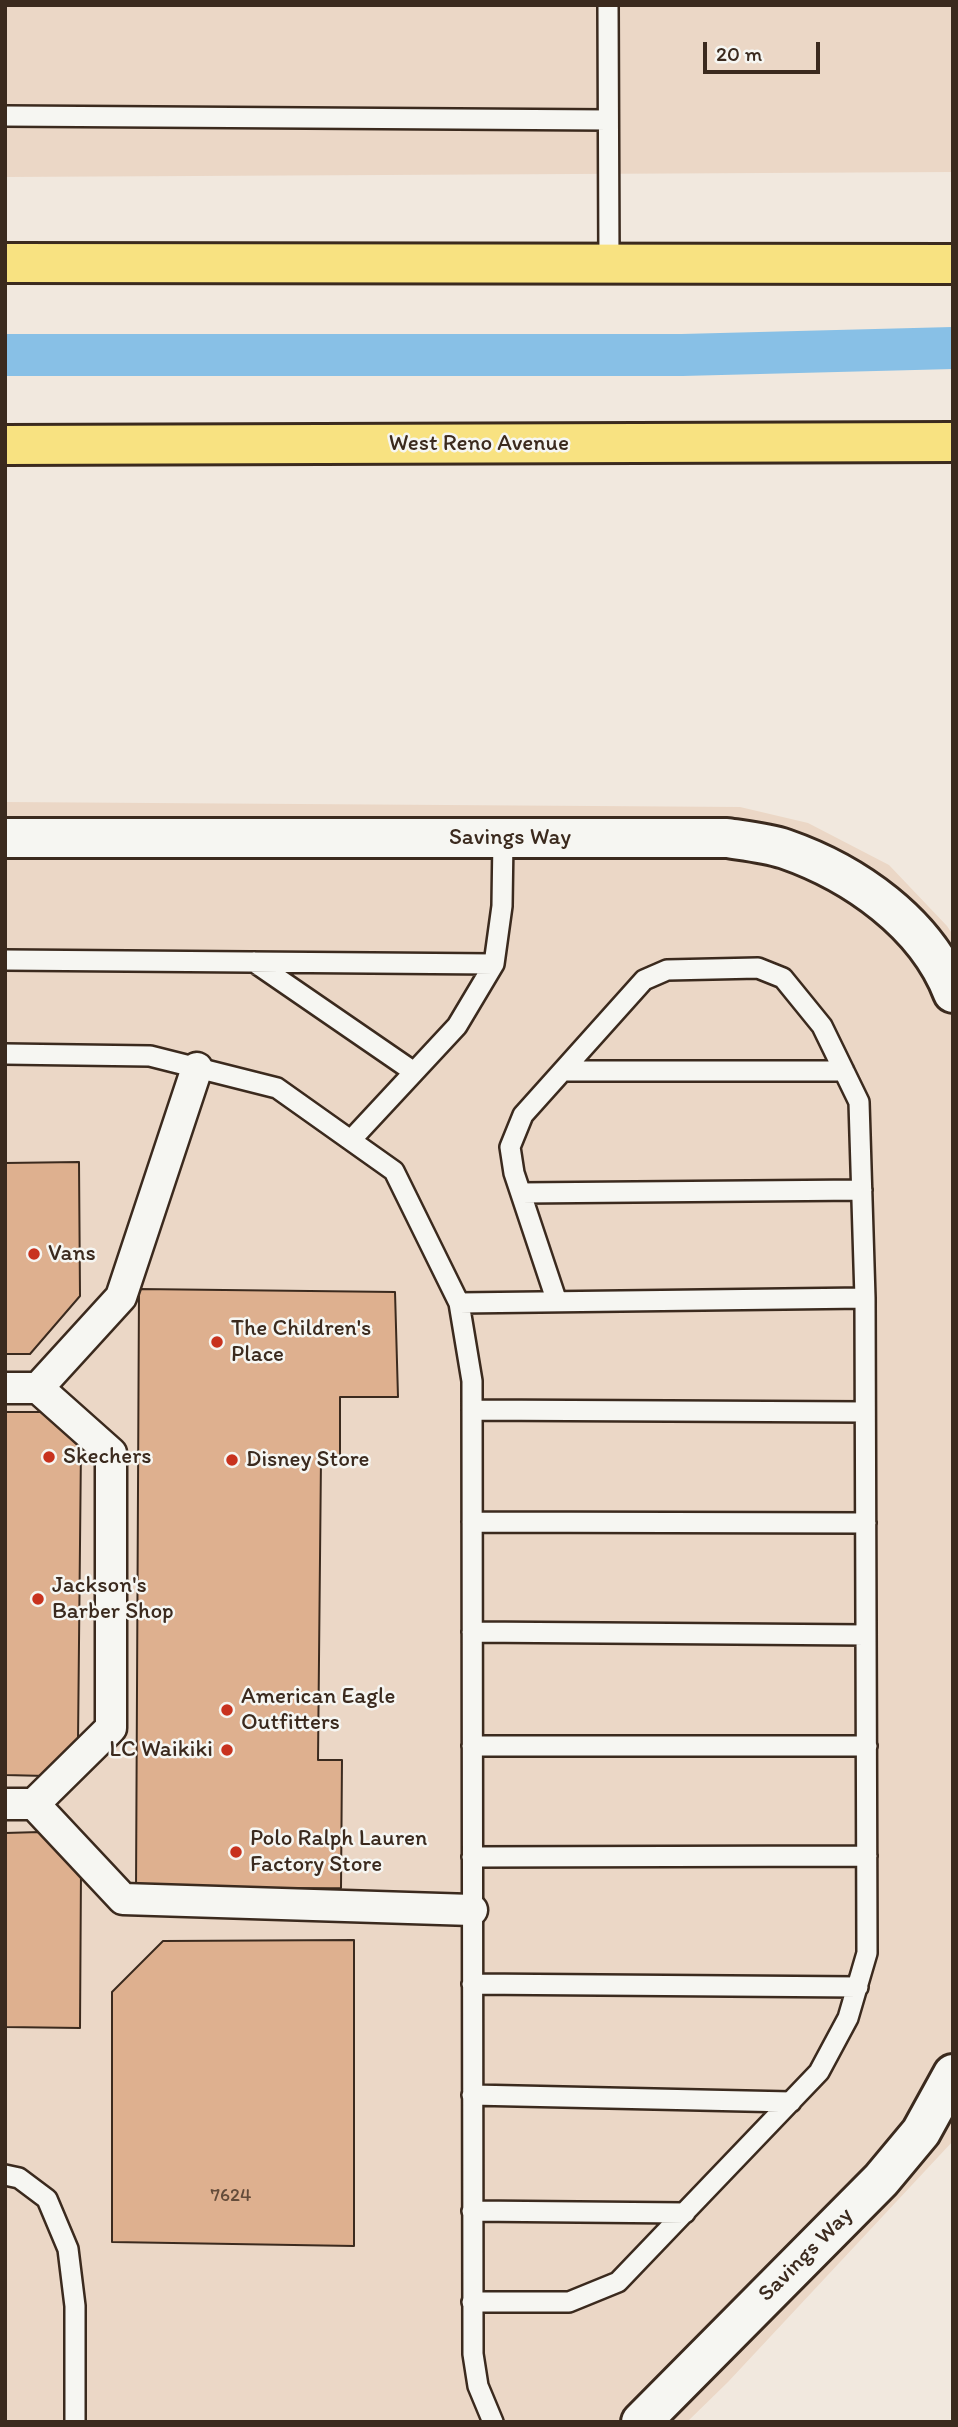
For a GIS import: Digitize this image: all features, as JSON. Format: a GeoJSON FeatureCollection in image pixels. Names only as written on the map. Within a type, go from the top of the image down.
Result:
{"type":"FeatureCollection","features":[{"type":"Feature","properties":{"kind":"main road"},"geometry":{"type":"LineString","coordinates":[[5,263],[953,264]]}},
{"type":"Feature","properties":{"kind":"main road","name":"West Reno Avenue"},"geometry":{"type":"LineString","coordinates":[[5,445],[953,442]]}},
{"type":"Feature","properties":{"kind":"street","name":"Savings Way"},"geometry":{"type":"LineString","coordinates":[[5,838],[727,838],[783,849],[824,864],[863,888],[901,917],[930,953],[953,993]]}},
{"type":"Feature","properties":{"kind":"street"},"geometry":{"type":"LineString","coordinates":[[38,1388],[121,1297],[197,1068]]}},
{"type":"Feature","properties":{"kind":"street"},"geometry":{"type":"LineString","coordinates":[[5,1388],[38,1388],[111,1453],[111,1728],[19,1804],[123,1899],[472,1910]]}},
{"type":"Feature","properties":{"kind":"street","name":"Savings Way"},"geometry":{"type":"LineString","coordinates":[[641,2422],[881,2180],[921,2132],[953,2074]]}},
{"type":"Feature","properties":{"kind":"lane"},"geometry":{"type":"LineString","coordinates":[[608,5],[609,264]]}},
{"type":"Feature","properties":{"kind":"lane"},"geometry":{"type":"LineString","coordinates":[[5,116],[608,120]]}},
{"type":"Feature","properties":{"kind":"lane"},"geometry":{"type":"LineString","coordinates":[[351,1140],[457,1026],[494,964],[502,906],[503,838]]}},
{"type":"Feature","properties":{"kind":"lane"},"geometry":{"type":"LineString","coordinates":[[5,960],[494,964]]}},
{"type":"Feature","properties":{"kind":"lane"},"geometry":{"type":"LineString","coordinates":[[254,962],[414,1072]]}},
{"type":"Feature","properties":{"kind":"lane"},"geometry":{"type":"LineString","coordinates":[[472,2302],[569,2302],[618,2282],[819,2072],[848,2018],[867,1953],[865,1298],[859,1102],[822,1026],[783,978],[758,968],[667,970],[644,979],[523,1115],[510,1147],[514,1173],[557,1302]]}},
{"type":"Feature","properties":{"kind":"lane"},"geometry":{"type":"LineString","coordinates":[[5,1054],[150,1056],[277,1088],[394,1171],[459,1303],[472,1381],[473,2354],[478,2386],[493,2422]]}},
{"type":"Feature","properties":{"kind":"lane"},"geometry":{"type":"LineString","coordinates":[[563,1070],[844,1071]]}},
{"type":"Feature","properties":{"kind":"lane"},"geometry":{"type":"LineString","coordinates":[[521,1193],[862,1190]]}},
{"type":"Feature","properties":{"kind":"lane"},"geometry":{"type":"LineString","coordinates":[[459,1303],[865,1298]]}},
{"type":"Feature","properties":{"kind":"lane"},"geometry":{"type":"LineString","coordinates":[[472,1410],[865,1412]]}},
{"type":"Feature","properties":{"kind":"lane"},"geometry":{"type":"LineString","coordinates":[[472,1522],[866,1523]]}},
{"type":"Feature","properties":{"kind":"lane"},"geometry":{"type":"LineString","coordinates":[[472,1632],[866,1635]]}},
{"type":"Feature","properties":{"kind":"lane"},"geometry":{"type":"LineString","coordinates":[[472,1746],[867,1746]]}},
{"type":"Feature","properties":{"kind":"lane"},"geometry":{"type":"LineString","coordinates":[[472,1857],[867,1856]]}},
{"type":"Feature","properties":{"kind":"lane"},"geometry":{"type":"LineString","coordinates":[[472,1984],[858,1987]]}},
{"type":"Feature","properties":{"kind":"lane"},"geometry":{"type":"LineString","coordinates":[[472,2095],[791,2102]]}},
{"type":"Feature","properties":{"kind":"lane"},"geometry":{"type":"LineString","coordinates":[[5,2175],[19,2178],[47,2199],[68,2249],[75,2306],[75,2422]]}},
{"type":"Feature","properties":{"kind":"lane"},"geometry":{"type":"LineString","coordinates":[[472,2211],[685,2213]]}},
{"type":"Feature","properties":{"kind":"shaded area"},"geometry":{"type":"Polygon","coordinates":[[[5,5],[953,5],[953,172],[5,177],[5,5]]]}},
{"type":"Feature","properties":{"kind":"shaded area"},"geometry":{"type":"Polygon","coordinates":[[[5,802],[740,807],[808,823],[889,865],[953,935],[953,2141],[728,2382],[687,2422],[5,2422],[5,802]]]}},
{"type":"Feature","properties":{"kind":"building"},"geometry":{"type":"Polygon","coordinates":[[[79,1162],[80,1296],[30,1354],[5,1354],[5,1163],[79,1162]]]}},
{"type":"Feature","properties":{"kind":"building"},"geometry":{"type":"Polygon","coordinates":[[[139,1289],[395,1292],[398,1397],[340,1397],[340,1457],[321,1458],[318,1760],[342,1760],[341,1888],[136,1889],[139,1289]]]}},
{"type":"Feature","properties":{"kind":"building"},"geometry":{"type":"Polygon","coordinates":[[[5,1412],[42,1412],[81,1446],[78,1741],[46,1776],[5,1775],[5,1412]]]}},
{"type":"Feature","properties":{"kind":"building"},"geometry":{"type":"Polygon","coordinates":[[[40,1832],[81,1869],[80,2028],[5,2027],[5,1833],[40,1832]]]}},
{"type":"Feature","properties":{"kind":"building"},"geometry":{"type":"Polygon","coordinates":[[[354,1940],[354,2246],[112,2242],[112,1992],[163,1941],[354,1940]]]}},
{"type":"Feature","properties":{"kind":"waterway"},"geometry":{"type":"LineString","coordinates":[[5,355],[682,355],[953,348]]}},
{"type":"Feature","properties":{"kind":"place","name":"Vans"},"geometry":{"type":"Point","coordinates":[34,1254]}},
{"type":"Feature","properties":{"kind":"place","name":"The Children's Place"},"geometry":{"type":"Point","coordinates":[217,1342]}},
{"type":"Feature","properties":{"kind":"place","name":"Skechers"},"geometry":{"type":"Point","coordinates":[49,1457]}},
{"type":"Feature","properties":{"kind":"place","name":"Disney Store"},"geometry":{"type":"Point","coordinates":[232,1460]}},
{"type":"Feature","properties":{"kind":"place","name":"Jackson's Barber Shop"},"geometry":{"type":"Point","coordinates":[38,1599]}},
{"type":"Feature","properties":{"kind":"place","name":"American Eagle Outfitters"},"geometry":{"type":"Point","coordinates":[227,1710]}},
{"type":"Feature","properties":{"kind":"place","name":"LC Waikiki"},"geometry":{"type":"Point","coordinates":[227,1750]}},
{"type":"Feature","properties":{"kind":"place","name":"Polo Ralph Lauren Factory Store"},"geometry":{"type":"Point","coordinates":[236,1852]}}]}
